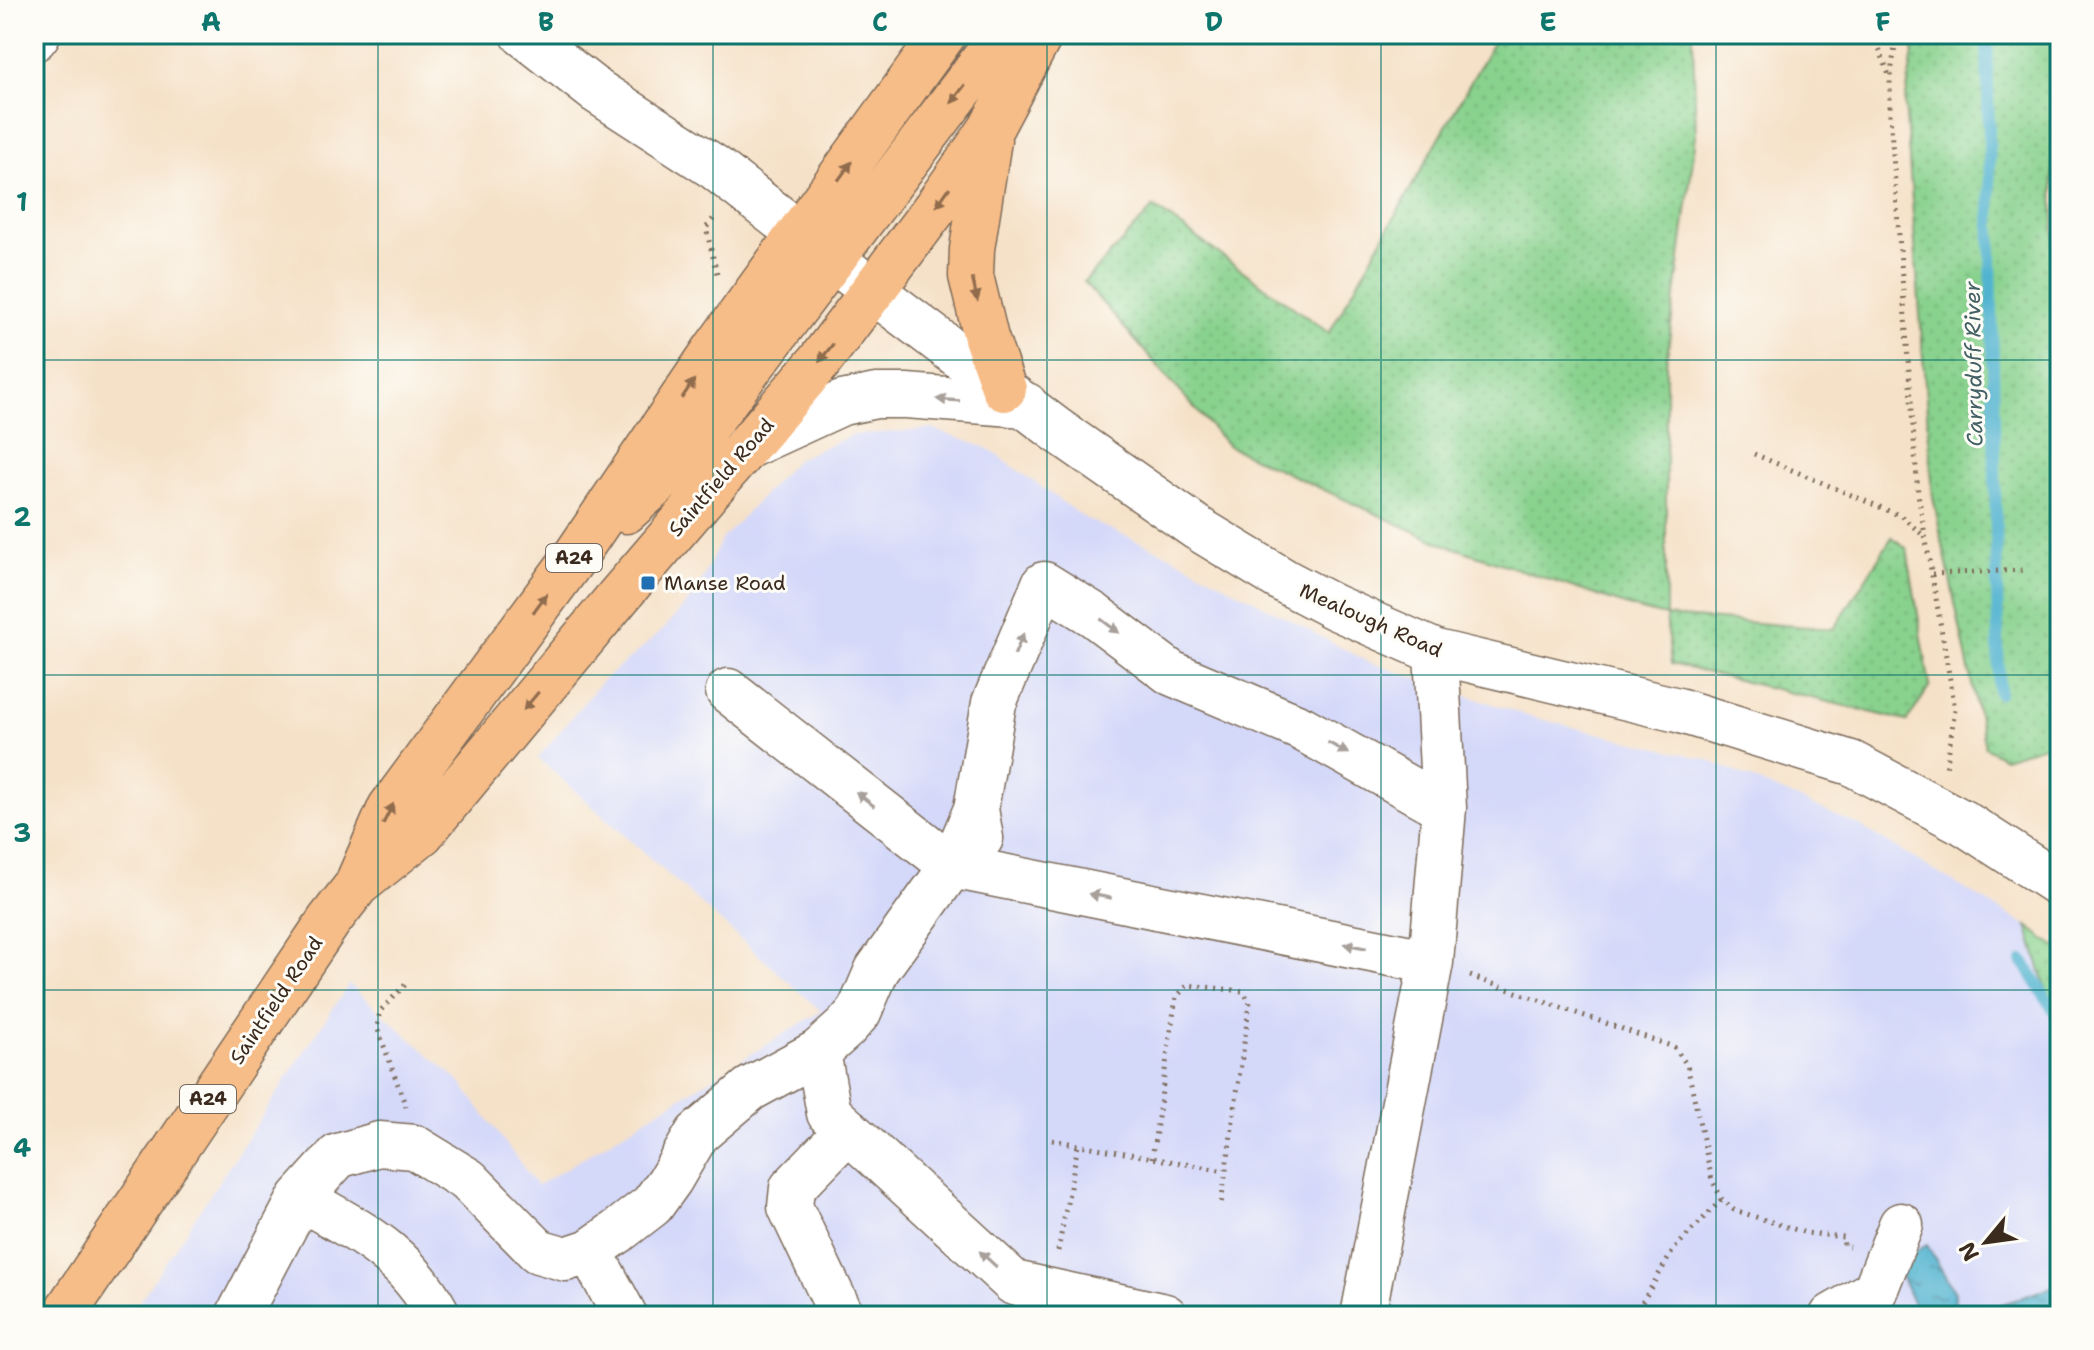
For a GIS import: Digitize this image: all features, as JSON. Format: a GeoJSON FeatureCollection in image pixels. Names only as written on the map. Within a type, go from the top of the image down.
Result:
{"type":"FeatureCollection","features":[{"type":"Feature","properties":{"kind":"highway","name":"Saintfield Road"},"geometry":{"type":"LineString","coordinates":[[357,885],[390,808],[574,558],[716,348],[944,34]]}},
{"type":"Feature","properties":{"kind":"highway"},"geometry":{"type":"LineString","coordinates":[[574,558],[676,466],[994,46],[1007,34]]}},
{"type":"Feature","properties":{"kind":"highway","name":"Saintfield Road"},"geometry":{"type":"LineString","coordinates":[[63,1316],[329,921],[357,885],[422,833],[819,362],[990,130],[1041,34]]}},
{"type":"Feature","properties":{"kind":"highway"},"geometry":{"type":"LineString","coordinates":[[990,130],[972,249],[971,276],[986,338],[1015,397]]}},
{"type":"Feature","properties":{"kind":"street"},"geometry":{"type":"LineString","coordinates":[[34,39],[38,34]]}},
{"type":"Feature","properties":{"kind":"street"},"geometry":{"type":"LineString","coordinates":[[525,35],[595,90],[714,167],[833,261]]}},
{"type":"Feature","properties":{"kind":"street","name":"Mealough Road"},"geometry":{"type":"LineString","coordinates":[[833,261],[1111,469],[1234,551],[1334,607],[1436,652],[1678,710],[1851,763],[1940,810],[2058,880]]}},
{"type":"Feature","properties":{"kind":"street"},"geometry":{"type":"LineString","coordinates":[[746,447],[842,403],[876,396],[1015,397]]}},
{"type":"Feature","properties":{"kind":"street"},"geometry":{"type":"LineString","coordinates":[[238,1316],[300,1198],[338,1156],[379,1144],[414,1147],[468,1180],[538,1251],[566,1259],[590,1251],[652,1205],[697,1134],[750,1089],[818,1052],[845,1028],[859,1012],[877,970],[969,870],[994,703],[1044,584],[1094,615],[1171,673],[1311,734],[1444,808]]}},
{"type":"Feature","properties":{"kind":"street"},"geometry":{"type":"LineString","coordinates":[[1363,1316],[1431,962],[1444,808],[1436,652]]}},
{"type":"Feature","properties":{"kind":"street"},"geometry":{"type":"LineString","coordinates":[[728,691],[969,870],[1431,962]]}},
{"type":"Feature","properties":{"kind":"street"},"geometry":{"type":"LineString","coordinates":[[818,1052],[829,1113],[1014,1283],[1034,1298],[1165,1316]]}},
{"type":"Feature","properties":{"kind":"street"},"geometry":{"type":"LineString","coordinates":[[842,1316],[790,1207],[792,1188],[848,1130]]}},
{"type":"Feature","properties":{"kind":"street"},"geometry":{"type":"LineString","coordinates":[[300,1198],[369,1237],[398,1260],[429,1297],[439,1316]]}},
{"type":"Feature","properties":{"kind":"street"},"geometry":{"type":"LineString","coordinates":[[1832,1316],[1875,1291],[1901,1225]]}},
{"type":"Feature","properties":{"kind":"street"},"geometry":{"type":"LineString","coordinates":[[590,1251],[625,1316]]}},
{"type":"Feature","properties":{"kind":"path"},"geometry":{"type":"LineString","coordinates":[[1874,34],[1890,79]]}},
{"type":"Feature","properties":{"kind":"path"},"geometry":{"type":"LineString","coordinates":[[1897,34],[1890,79],[1890,114],[1918,494],[1955,709],[1940,810]]}},
{"type":"Feature","properties":{"kind":"path"},"geometry":{"type":"LineString","coordinates":[[1754,454],[1901,516],[1925,536]]}},
{"type":"Feature","properties":{"kind":"path"},"geometry":{"type":"LineString","coordinates":[[1932,574],[2023,570]]}},
{"type":"Feature","properties":{"kind":"path"},"geometry":{"type":"LineString","coordinates":[[1431,962],[1674,1047],[1687,1065],[1712,1180],[1722,1199],[1734,1210],[1806,1233]]}},
{"type":"Feature","properties":{"kind":"path"},"geometry":{"type":"LineString","coordinates":[[405,985],[380,1011],[377,1027],[406,1106],[414,1147]]}},
{"type":"Feature","properties":{"kind":"path"},"geometry":{"type":"LineString","coordinates":[[1152,1158],[1176,997],[1188,985],[1242,991],[1250,1001],[1221,1205]]}},
{"type":"Feature","properties":{"kind":"path"},"geometry":{"type":"LineString","coordinates":[[1052,1140],[1225,1171]]}},
{"type":"Feature","properties":{"kind":"path"},"geometry":{"type":"LineString","coordinates":[[1034,1298],[1078,1145]]}},
{"type":"Feature","properties":{"kind":"path"},"geometry":{"type":"LineString","coordinates":[[1637,1315],[1674,1249],[1722,1199]]}},
{"type":"Feature","properties":{"kind":"shaded area"},"geometry":{"type":"Polygon","coordinates":[[[932,429],[987,448],[1086,519],[1170,555],[1368,662],[1528,716],[1708,760],[1858,825],[2027,926],[2060,1034],[2060,1316],[130,1316],[349,984],[461,1083],[537,1186],[821,1011],[538,758],[601,682],[661,632],[696,593],[721,540],[797,459],[852,435],[932,429]]]}},
{"type":"Feature","properties":{"kind":"green space"},"geometry":{"type":"Polygon","coordinates":[[[1498,34],[1693,34],[1696,136],[1666,364],[1666,616],[1440,543],[1228,446],[1084,282],[1154,207],[1329,333],[1498,34]]]}},
{"type":"Feature","properties":{"kind":"green space"},"geometry":{"type":"Polygon","coordinates":[[[1916,34],[2060,34],[2051,85],[2060,499],[2060,741],[2004,758],[1985,747],[1933,497],[1905,103],[1916,34]]]}},
{"type":"Feature","properties":{"kind":"green space"},"geometry":{"type":"Polygon","coordinates":[[[1892,537],[1907,549],[1930,686],[1907,721],[1671,664],[1666,616],[1834,629],[1892,537]]]}},
{"type":"Feature","properties":{"kind":"green space"},"geometry":{"type":"Polygon","coordinates":[[[2027,926],[2060,950],[2060,1034],[2027,926]]]}},
{"type":"Feature","properties":{"kind":"water"},"geometry":{"type":"Polygon","coordinates":[[[1927,1245],[1955,1293],[1954,1316],[1919,1316],[1895,1262],[1927,1245]]]}},
{"type":"Feature","properties":{"kind":"water"},"geometry":{"type":"Polygon","coordinates":[[[2060,1284],[2060,1316],[1969,1316],[2060,1284]]]}},
{"type":"Feature","properties":{"kind":"waterway","name":"Carryduff River"},"geometry":{"type":"LineString","coordinates":[[1987,34],[1999,693]]}},
{"type":"Feature","properties":{"kind":"waterway","name":"Carryduff River"},"geometry":{"type":"LineString","coordinates":[[2023,961],[2060,1020]]}},
{"type":"Feature","properties":{"kind":"place","name":"Manse Road"},"geometry":{"type":"Point","coordinates":[648,583]}}]}
